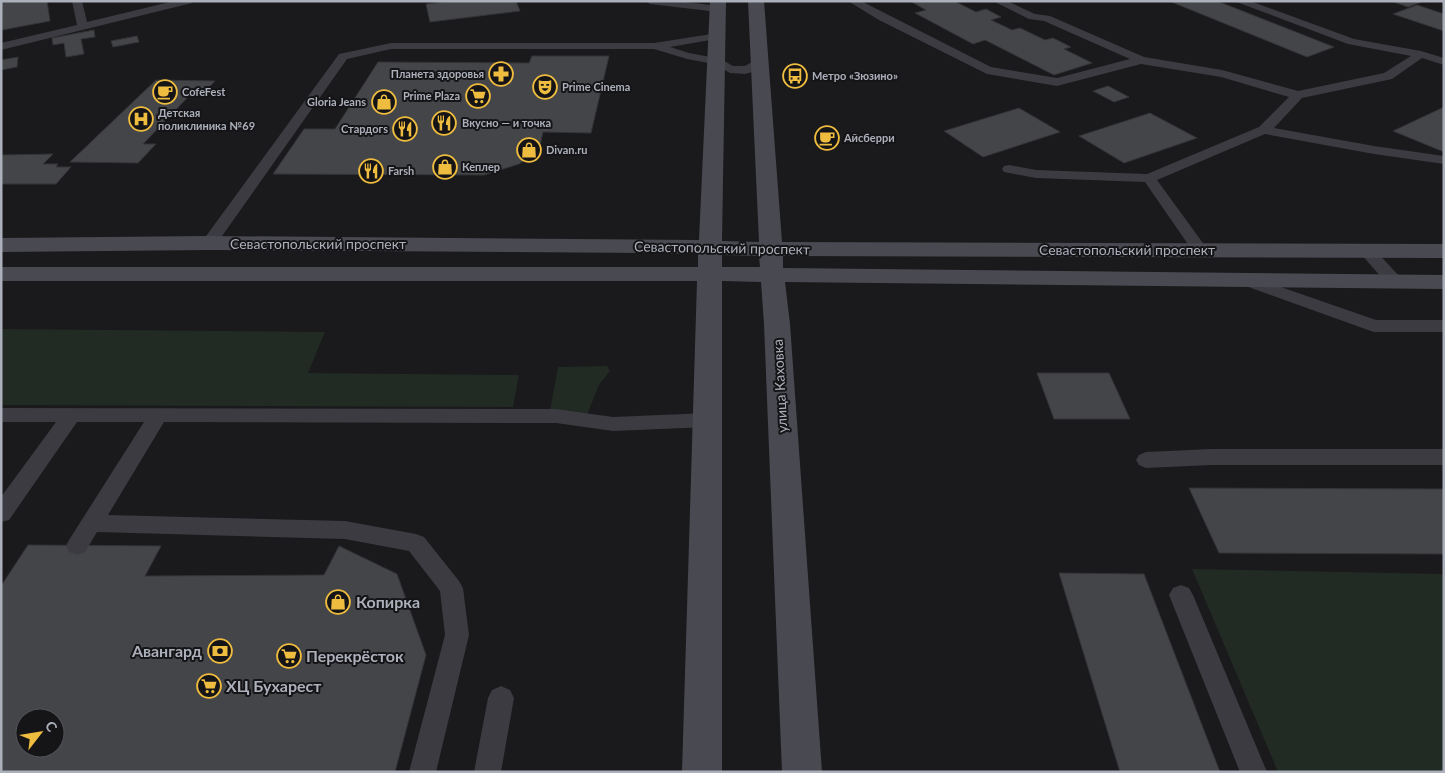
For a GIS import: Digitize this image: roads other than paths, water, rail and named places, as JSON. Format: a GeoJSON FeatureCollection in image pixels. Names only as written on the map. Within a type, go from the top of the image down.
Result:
{"type":"FeatureCollection","features":[{"type":"Feature","properties":{"kind":"main road","name":"улица Каховка"},"geometry":{"type":"LineString","coordinates":[[756,1],[771,262],[778,334],[802,772]]}},
{"type":"Feature","properties":{"kind":"main road"},"geometry":{"type":"LineString","coordinates":[[702,772],[711,261],[718,5]]}},
{"type":"Feature","properties":{"kind":"main road","name":"Севастопольский проспект"},"geometry":{"type":"LineString","coordinates":[[1,245],[641,246],[711,261]]}},
{"type":"Feature","properties":{"kind":"main road","name":"Севастопольский проспект"},"geometry":{"type":"LineString","coordinates":[[771,262],[1200,250],[1444,251]]}},
{"type":"Feature","properties":{"kind":"main road","name":"Севастопольский проспект"},"geometry":{"type":"LineString","coordinates":[[1,274],[711,261],[1246,280],[1444,282]]}},
{"type":"Feature","properties":{"kind":"lane"},"geometry":{"type":"LineString","coordinates":[[77,1],[84,27]]}},
{"type":"Feature","properties":{"kind":"lane"},"geometry":{"type":"LineString","coordinates":[[1,48],[188,1]]}},
{"type":"Feature","properties":{"kind":"lane"},"geometry":{"type":"LineString","coordinates":[[650,1],[718,5]]}},
{"type":"Feature","properties":{"kind":"lane"},"geometry":{"type":"LineString","coordinates":[[853,1],[987,70],[1020,77],[1057,82],[1141,60]]}},
{"type":"Feature","properties":{"kind":"lane"},"geometry":{"type":"LineString","coordinates":[[998,1],[1034,17],[1046,18],[1141,60],[1222,74],[1298,95],[1388,76],[1421,54]]}},
{"type":"Feature","properties":{"kind":"lane"},"geometry":{"type":"LineString","coordinates":[[1239,1],[1352,42],[1421,54],[1444,62]]}},
{"type":"Feature","properties":{"kind":"lane"},"geometry":{"type":"LineString","coordinates":[[209,244],[343,56],[391,46],[654,46],[718,36]]}},
{"type":"Feature","properties":{"kind":"lane"},"geometry":{"type":"LineString","coordinates":[[654,46],[688,56],[717,61],[724,67],[738,70],[752,68],[759,62]]}},
{"type":"Feature","properties":{"kind":"lane"},"geometry":{"type":"LineString","coordinates":[[1009,169],[1036,174],[1149,178],[1264,130],[1298,95]]}},
{"type":"Feature","properties":{"kind":"lane"},"geometry":{"type":"LineString","coordinates":[[1264,130],[1374,150],[1444,160]]}},
{"type":"Feature","properties":{"kind":"lane"},"geometry":{"type":"LineString","coordinates":[[1149,178],[1200,250]]}},
{"type":"Feature","properties":{"kind":"lane"},"geometry":{"type":"LineString","coordinates":[[1368,251],[1394,282]]}},
{"type":"Feature","properties":{"kind":"lane"},"geometry":{"type":"LineString","coordinates":[[1246,280],[1374,326],[1444,326]]}},
{"type":"Feature","properties":{"kind":"lane"},"geometry":{"type":"LineString","coordinates":[[1,415],[556,416],[613,424],[708,420]]}},
{"type":"Feature","properties":{"kind":"lane"},"geometry":{"type":"LineString","coordinates":[[1,514],[72,415]]}},
{"type":"Feature","properties":{"kind":"lane"},"geometry":{"type":"LineString","coordinates":[[77,546],[159,415]]}},
{"type":"Feature","properties":{"kind":"lane"},"geometry":{"type":"LineString","coordinates":[[1146,460],[1211,457],[1444,457]]}},
{"type":"Feature","properties":{"kind":"lane"},"geometry":{"type":"LineString","coordinates":[[91,523],[345,530],[416,543],[451,588],[457,635],[422,772]]}},
{"type":"Feature","properties":{"kind":"lane"},"geometry":{"type":"LineString","coordinates":[[1181,595],[1254,772]]}},
{"type":"Feature","properties":{"kind":"lane"},"geometry":{"type":"LineString","coordinates":[[487,772],[501,698]]}},
{"type":"Feature","properties":{"kind":"place","name":"Планета здоровья"},"geometry":{"type":"Point","coordinates":[501,74]}},
{"type":"Feature","properties":{"kind":"place","name":"Метро «Зюзино»"},"geometry":{"type":"Point","coordinates":[795,76]}},
{"type":"Feature","properties":{"kind":"place","name":"Prime Cinema"},"geometry":{"type":"Point","coordinates":[545,87]}},
{"type":"Feature","properties":{"kind":"place","name":"CofeFest"},"geometry":{"type":"Point","coordinates":[165,92]}},
{"type":"Feature","properties":{"kind":"place","name":"Prime Plaza"},"geometry":{"type":"Point","coordinates":[478,96]}},
{"type":"Feature","properties":{"kind":"place","name":"Gloria Jeans"},"geometry":{"type":"Point","coordinates":[384,102]}},
{"type":"Feature","properties":{"kind":"place","name":"Детская поликлиника №69"},"geometry":{"type":"Point","coordinates":[141,119]}},
{"type":"Feature","properties":{"kind":"place","name":"Вкусно — и точка"},"geometry":{"type":"Point","coordinates":[444,123]}},
{"type":"Feature","properties":{"kind":"place","name":"Стардогs"},"geometry":{"type":"Point","coordinates":[405,129]}},
{"type":"Feature","properties":{"kind":"place","name":"Айсберри"},"geometry":{"type":"Point","coordinates":[827,138]}},
{"type":"Feature","properties":{"kind":"place","name":"Divan.ru"},"geometry":{"type":"Point","coordinates":[529,150]}},
{"type":"Feature","properties":{"kind":"place","name":"Кеплер"},"geometry":{"type":"Point","coordinates":[445,167]}},
{"type":"Feature","properties":{"kind":"place","name":"Farsh"},"geometry":{"type":"Point","coordinates":[371,171]}},
{"type":"Feature","properties":{"kind":"place","name":"Копирка"},"geometry":{"type":"Point","coordinates":[338,602]}},
{"type":"Feature","properties":{"kind":"place","name":"Авангард"},"geometry":{"type":"Point","coordinates":[220,651]}},
{"type":"Feature","properties":{"kind":"place","name":"Перекрёсток"},"geometry":{"type":"Point","coordinates":[289,656]}},
{"type":"Feature","properties":{"kind":"place","name":"ХЦ Бухарест"},"geometry":{"type":"Point","coordinates":[209,686]}}]}
